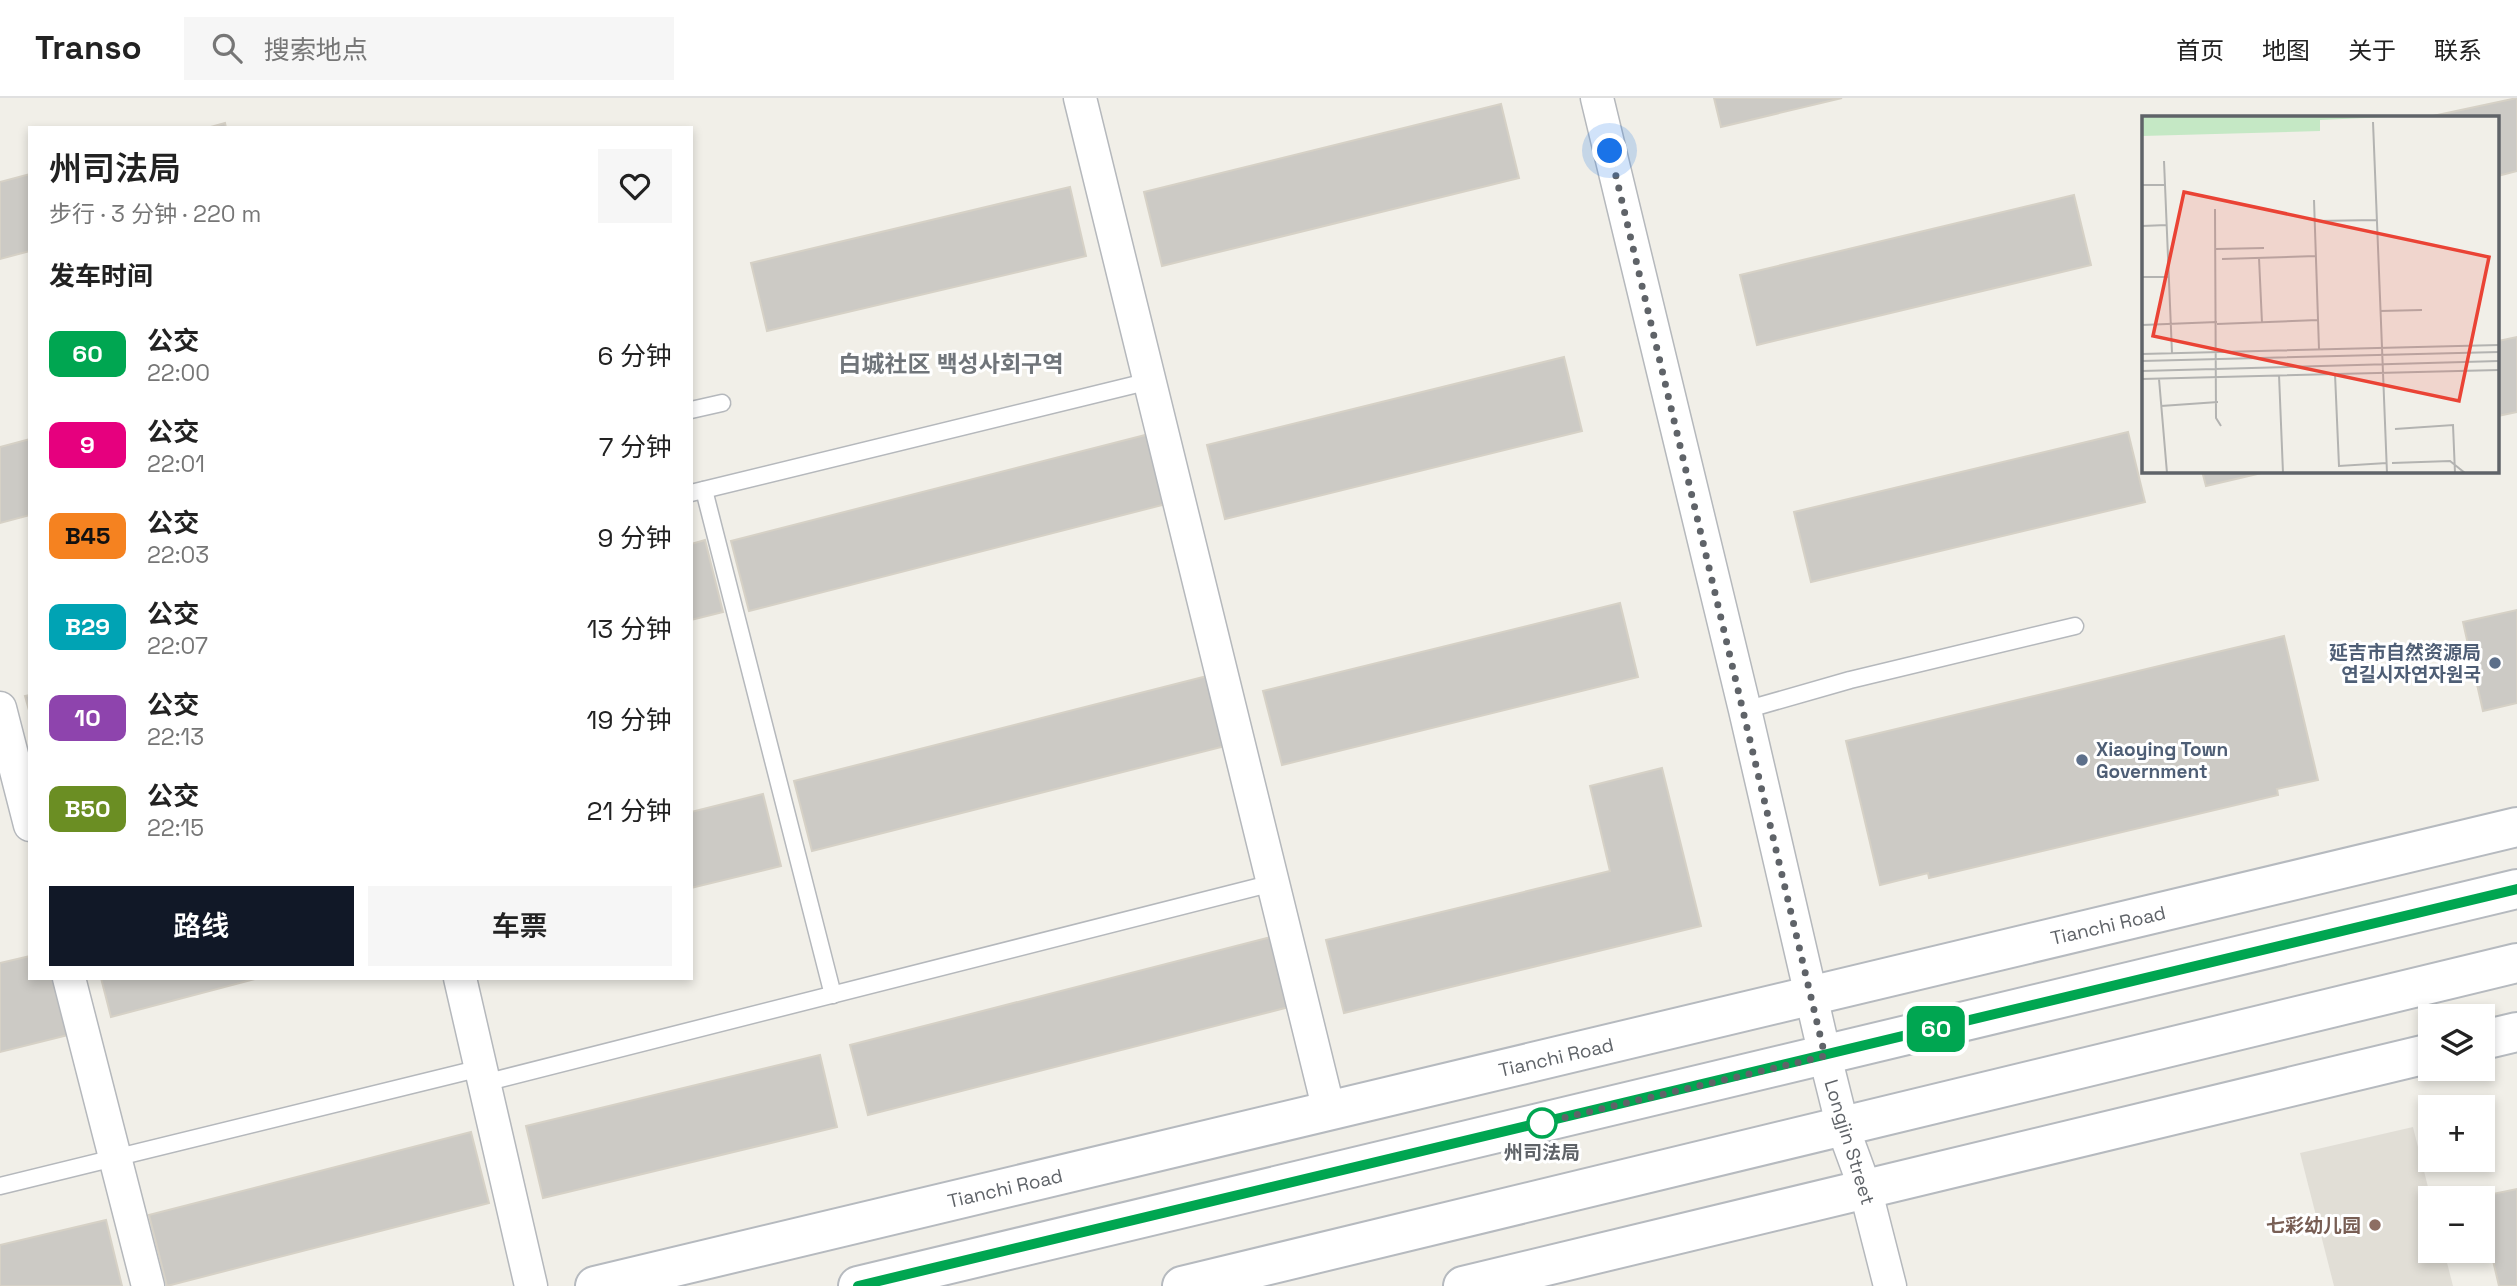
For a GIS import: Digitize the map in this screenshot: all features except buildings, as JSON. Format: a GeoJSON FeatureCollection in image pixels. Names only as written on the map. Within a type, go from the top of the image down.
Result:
{"type":"FeatureCollection","features":[{"type":"Feature","properties":{"kind":"main road","name":"Tianchi Road"},"geometry":{"type":"LineString","coordinates":[[595,1286],[2517,827]]}},
{"type":"Feature","properties":{"kind":"main road"},"geometry":{"type":"LineString","coordinates":[[858,1286],[2517,889]]}},
{"type":"Feature","properties":{"kind":"main road"},"geometry":{"type":"LineString","coordinates":[[1182,1286],[2517,963]]}},
{"type":"Feature","properties":{"kind":"main road"},"geometry":{"type":"LineString","coordinates":[[2495,1037],[2517,1032]]}},
{"type":"Feature","properties":{"kind":"main road"},"geometry":{"type":"LineString","coordinates":[[1485,1283],[1865,1188],[2418,1056]]}},
{"type":"Feature","properties":{"kind":"street","name":"Longjin Street"},"geometry":{"type":"LineString","coordinates":[[1597,98],[1745,710],[1825,1056],[1843,1128],[1865,1188],[1890,1286]]}},
{"type":"Feature","properties":{"kind":"street"},"geometry":{"type":"LineString","coordinates":[[1088,100],[1150,381],[1329,1111]]}},
{"type":"Feature","properties":{"kind":"street"},"geometry":{"type":"LineString","coordinates":[[0,708],[10,792],[28,822]]}},
{"type":"Feature","properties":{"kind":"street"},"geometry":{"type":"LineString","coordinates":[[70,980],[148,1286]]}},
{"type":"Feature","properties":{"kind":"street"},"geometry":{"type":"LineString","coordinates":[[460,980],[531,1286]]}},
{"type":"Feature","properties":{"kind":"lane"},"geometry":{"type":"LineString","coordinates":[[832,995],[697,492],[1150,381]]}},
{"type":"Feature","properties":{"kind":"lane"},"geometry":{"type":"LineString","coordinates":[[693,410],[722,403]]}},
{"type":"Feature","properties":{"kind":"lane"},"geometry":{"type":"LineString","coordinates":[[1745,710],[1850,680],[2075,626]]}},
{"type":"Feature","properties":{"kind":"lane"},"geometry":{"type":"LineString","coordinates":[[0,1186],[832,995],[1273,883]]}},
{"type":"Feature","properties":{"kind":"shaded area","name":"七彩幼儿园"},"geometry":{"type":"Polygon","coordinates":[[[2413,1127],[2418,1147],[2418,1172],[2424,1172],[2428,1186],[2418,1186],[2418,1263],[2447,1263],[2453,1286],[2334,1286],[2300,1153],[2413,1127]]]}},
{"type":"Feature","properties":{"kind":"bus line","name":"60"},"geometry":{"type":"LineString","coordinates":[[858,1286],[2517,889]]}},
{"type":"Feature","properties":{"kind":"place","name":"延吉市自然资源局 연길시자연자원국"},"geometry":{"type":"Point","coordinates":[2495,663]}},
{"type":"Feature","properties":{"kind":"place","name":"Xiaoying Town Government"},"geometry":{"type":"Point","coordinates":[2082,760]}},
{"type":"Feature","properties":{"kind":"place","name":"州司法局"},"geometry":{"type":"Point","coordinates":[1542,1123]}},
{"type":"Feature","properties":{"kind":"place","name":"七彩幼儿园"},"geometry":{"type":"Point","coordinates":[2375,1225]}},
{"type":"Feature","properties":{"kind":"district","name":"白城社区 백성사회구역"},"geometry":{"type":"Point","coordinates":[951,364]}},
{"type":"Feature","properties":{"kind":"route"},"geometry":{"type":"LineString","coordinates":[[1542,1123],[1529,1126],[1825,1056],[1745,710],[1610,151]]}}]}
